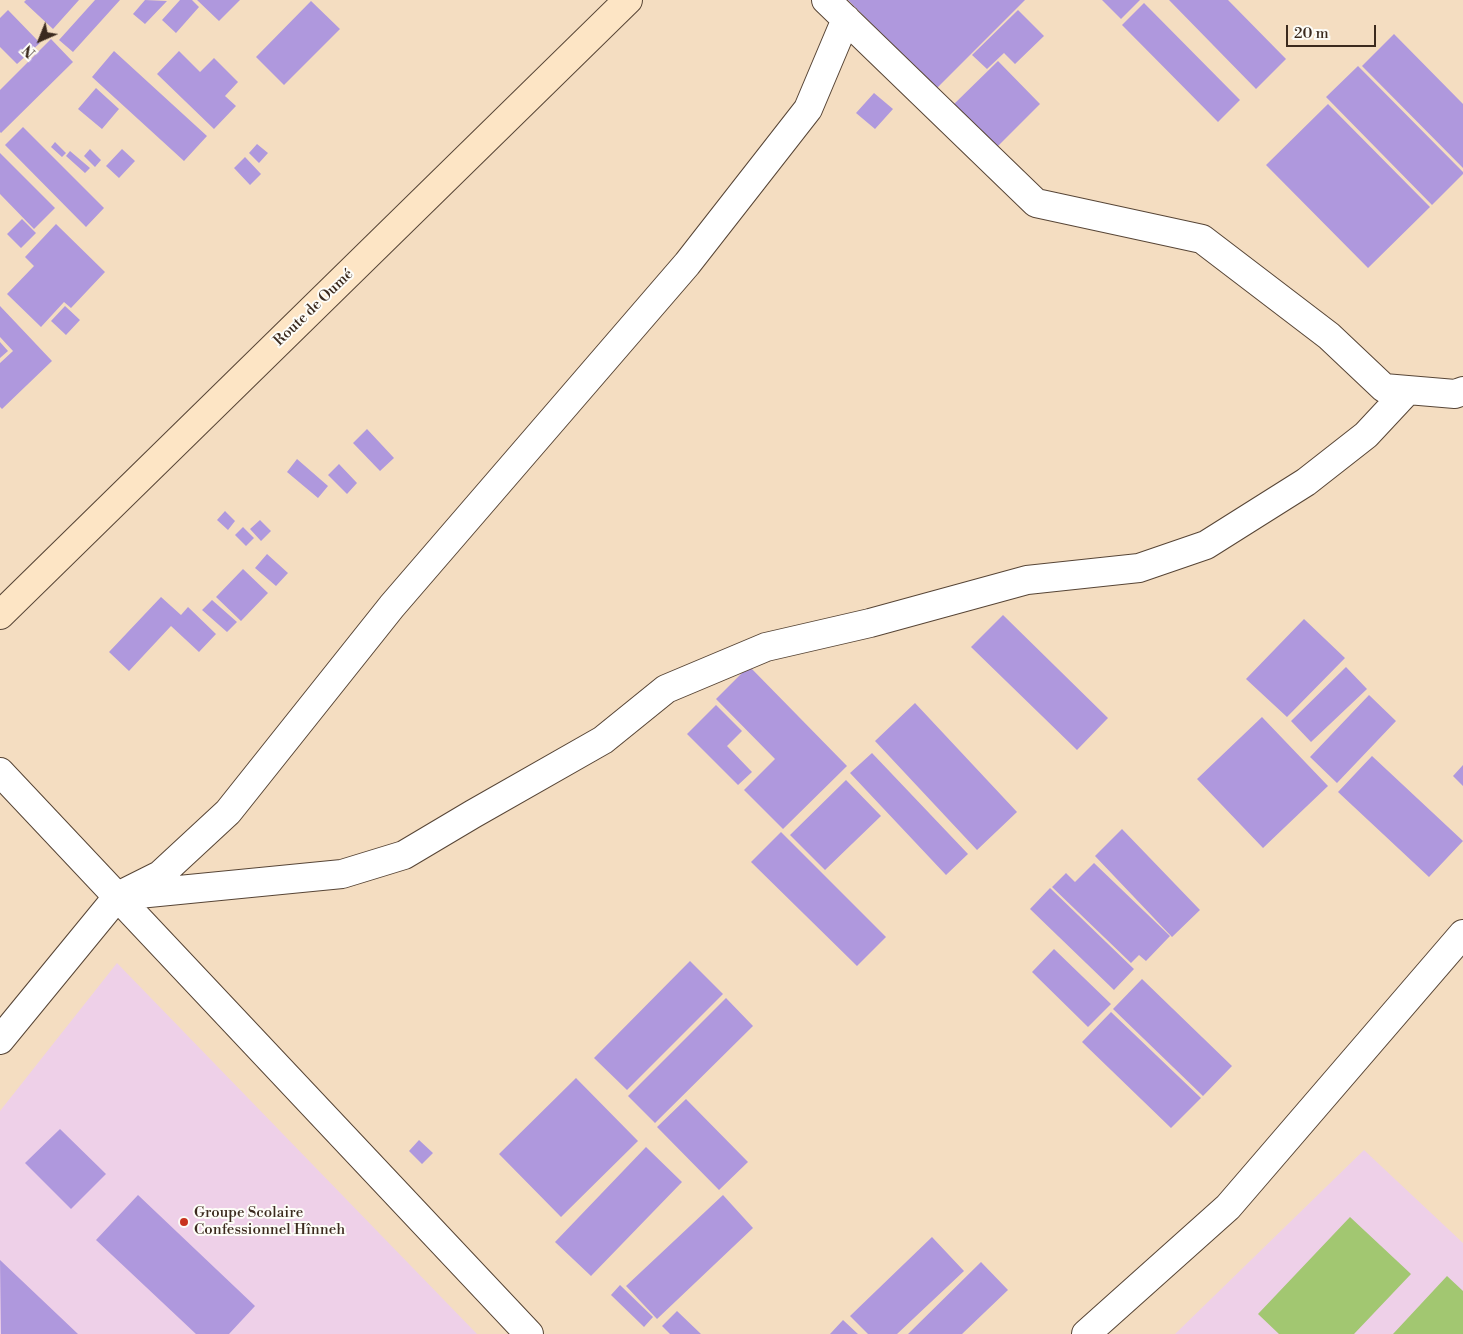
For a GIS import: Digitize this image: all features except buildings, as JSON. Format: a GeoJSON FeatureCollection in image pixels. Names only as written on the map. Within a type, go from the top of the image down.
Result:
{"type":"FeatureCollection","features":[{"type":"Feature","properties":{"kind":"main road","name":"Route de Oumé"},"geometry":{"type":"LineString","coordinates":[[0,615],[628,0]]}},
{"type":"Feature","properties":{"kind":"street"},"geometry":{"type":"LineString","coordinates":[[826,0],[1036,203],[1202,239],[1329,336],[1384,388],[1455,394],[1463,391]]}},
{"type":"Feature","properties":{"kind":"street"},"geometry":{"type":"LineString","coordinates":[[0,1040],[118,896],[160,875],[228,812],[392,606],[687,264],[808,110],[846,19]]}},
{"type":"Feature","properties":{"kind":"street"},"geometry":{"type":"LineString","coordinates":[[118,896],[342,874],[404,856],[473,814],[603,740],[666,689],[766,647],[870,624],[1027,580],[1139,568],[1206,545],[1306,482],[1366,435],[1408,390]]}},
{"type":"Feature","properties":{"kind":"street"},"geometry":{"type":"LineString","coordinates":[[0,772],[529,1334]]}},
{"type":"Feature","properties":{"kind":"street"},"geometry":{"type":"LineString","coordinates":[[1086,1334],[1228,1207],[1463,934]]}},
{"type":"Feature","properties":{"kind":"shaded area","name":"Groupe Scolaire Confessionnel Hînneh"},"geometry":{"type":"Polygon","coordinates":[[[117,963],[477,1334],[0,1334],[0,1111],[117,963]]]}},
{"type":"Feature","properties":{"kind":"shaded area"},"geometry":{"type":"Polygon","coordinates":[[[1364,1150],[1463,1243],[1463,1334],[1175,1334],[1364,1150]]]}},
{"type":"Feature","properties":{"kind":"green space"},"geometry":{"type":"Polygon","coordinates":[[[1350,1217],[1411,1274],[1354,1334],[1279,1334],[1258,1314],[1350,1217]]]}},
{"type":"Feature","properties":{"kind":"green space"},"geometry":{"type":"Polygon","coordinates":[[[1447,1276],[1463,1291],[1463,1334],[1393,1334],[1447,1276]]]}},
{"type":"Feature","properties":{"kind":"place","name":"Groupe Scolaire Confessionnel Hînneh"},"geometry":{"type":"Point","coordinates":[184,1222]}}]}
